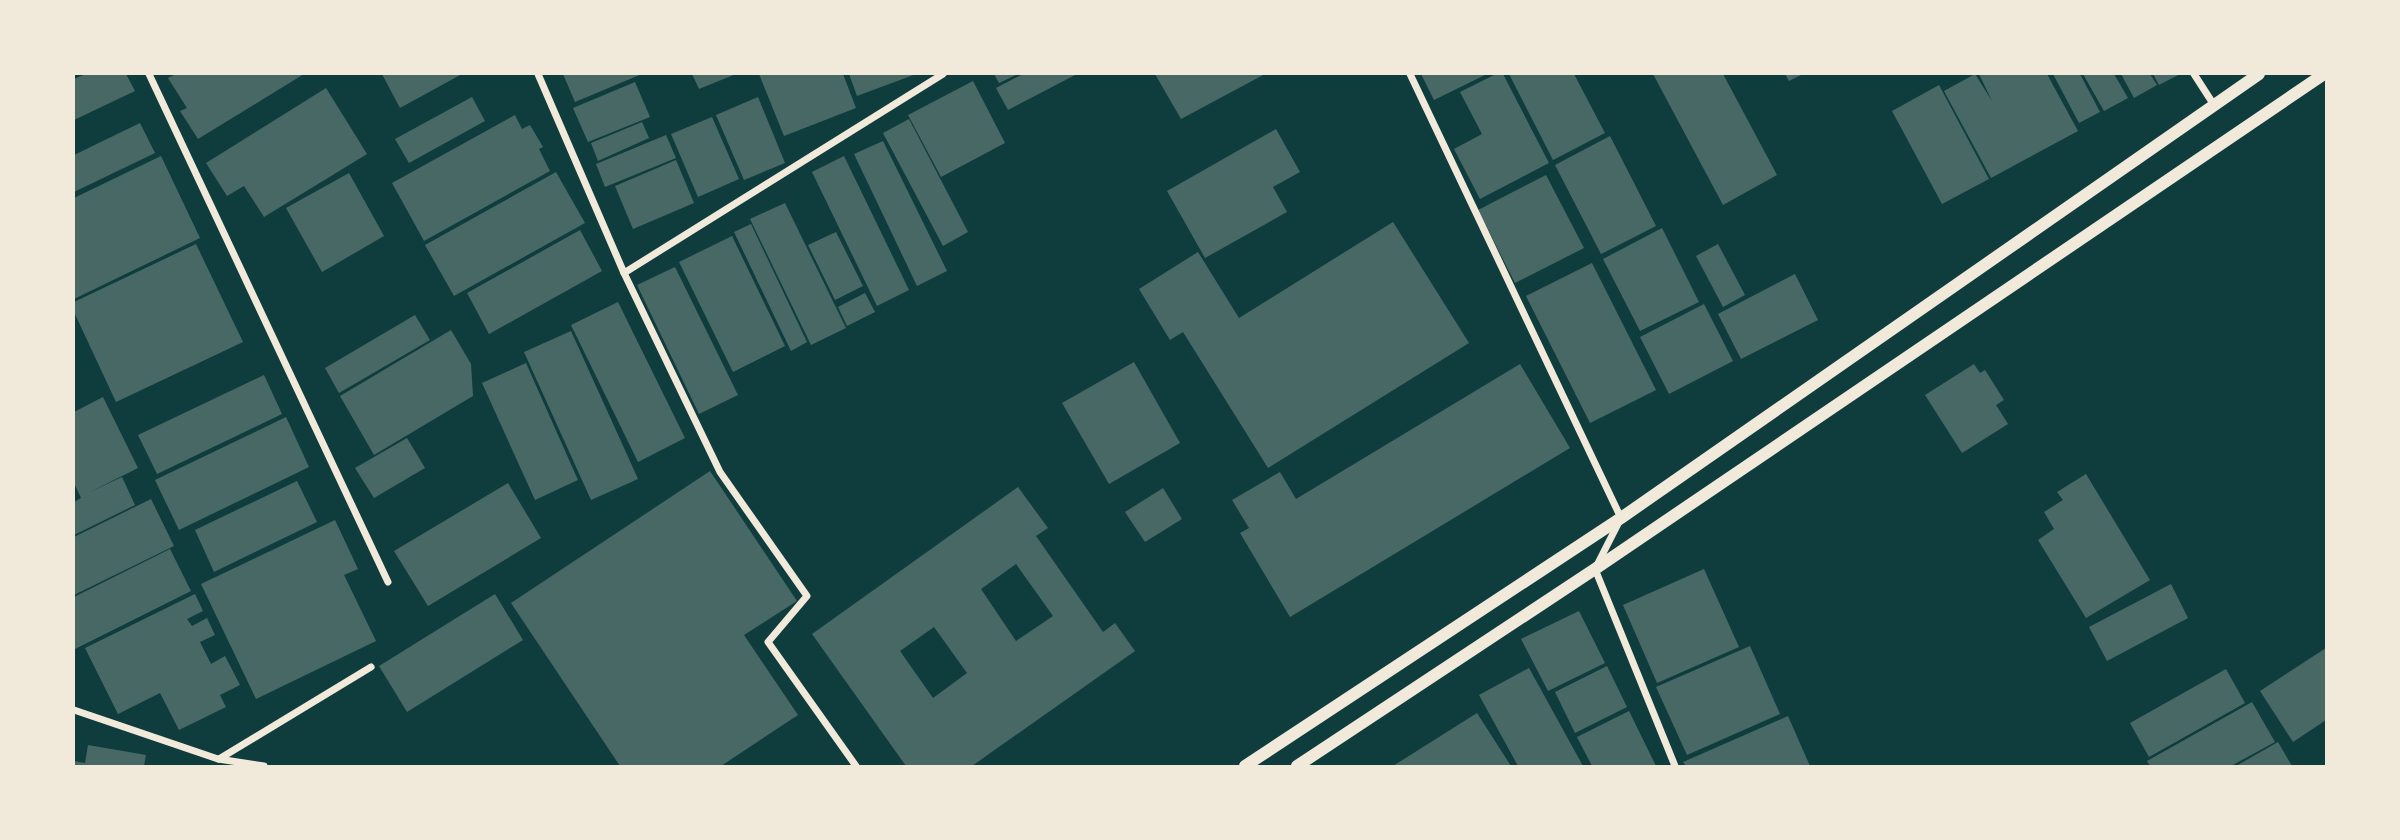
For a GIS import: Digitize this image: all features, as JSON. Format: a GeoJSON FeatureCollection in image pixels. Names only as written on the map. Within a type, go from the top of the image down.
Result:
{"type":"FeatureCollection","features":[{"type":"Feature","properties":{"kind":"street"},"geometry":{"type":"LineString","coordinates":[[149,74],[388,582]]}},
{"type":"Feature","properties":{"kind":"street"},"geometry":{"type":"LineString","coordinates":[[538,74],[624,273],[720,472],[807,596],[768,642],[856,766]]}},
{"type":"Feature","properties":{"kind":"street"},"geometry":{"type":"LineString","coordinates":[[624,273],[943,74]]}},
{"type":"Feature","properties":{"kind":"street"},"geometry":{"type":"LineString","coordinates":[[1410,74],[1621,518]]}},
{"type":"Feature","properties":{"kind":"street"},"geometry":{"type":"LineString","coordinates":[[2194,74],[2214,105]]}},
{"type":"Feature","properties":{"kind":"street"},"geometry":{"type":"LineString","coordinates":[[1245,766],[1621,518],[2259,74]]}},
{"type":"Feature","properties":{"kind":"street"},"geometry":{"type":"LineString","coordinates":[[1297,766],[1595,569],[2323,74]]}},
{"type":"Feature","properties":{"kind":"street"},"geometry":{"type":"LineString","coordinates":[[1621,518],[1595,569],[1675,766]]}},
{"type":"Feature","properties":{"kind":"street"},"geometry":{"type":"LineString","coordinates":[[218,759],[371,667]]}},
{"type":"Feature","properties":{"kind":"street"},"geometry":{"type":"LineString","coordinates":[[74,710],[218,759],[264,766]]}},
{"type":"Feature","properties":{"kind":"building"},"geometry":{"type":"Polygon","coordinates":[[[86,74],[126,74],[135,91],[74,120],[74,79],[86,74]]]}},
{"type":"Feature","properties":{"kind":"building"},"geometry":{"type":"Polygon","coordinates":[[[176,74],[304,74],[198,139],[180,111],[187,108],[168,78],[176,74]]]}},
{"type":"Feature","properties":{"kind":"building"},"geometry":{"type":"Polygon","coordinates":[[[382,74],[462,74],[400,108],[382,74]]]}},
{"type":"Feature","properties":{"kind":"building"},"geometry":{"type":"Polygon","coordinates":[[[563,74],[642,74],[575,102],[563,74]]]}},
{"type":"Feature","properties":{"kind":"building"},"geometry":{"type":"Polygon","coordinates":[[[692,74],[736,74],[699,89],[692,74]]]}},
{"type":"Feature","properties":{"kind":"building"},"geometry":{"type":"Polygon","coordinates":[[[759,74],[843,74],[856,108],[784,136],[759,74]]]}},
{"type":"Feature","properties":{"kind":"building"},"geometry":{"type":"Polygon","coordinates":[[[849,74],[916,74],[857,96],[849,74]]]}},
{"type":"Feature","properties":{"kind":"building"},"geometry":{"type":"Polygon","coordinates":[[[994,74],[1018,74],[999,83],[994,74]]]}},
{"type":"Feature","properties":{"kind":"building"},"geometry":{"type":"Polygon","coordinates":[[[1023,74],[1077,74],[1008,110],[996,88],[1023,74]]]}},
{"type":"Feature","properties":{"kind":"building"},"geometry":{"type":"Polygon","coordinates":[[[1155,74],[1265,74],[1181,119],[1155,74]]]}},
{"type":"Feature","properties":{"kind":"building"},"geometry":{"type":"Polygon","coordinates":[[[1421,74],[1487,74],[1434,100],[1421,74]]]}},
{"type":"Feature","properties":{"kind":"building"},"geometry":{"type":"Polygon","coordinates":[[[1496,74],[1503,74],[1549,163],[1480,199],[1454,149],[1482,134],[1460,92],[1496,74]]]}},
{"type":"Feature","properties":{"kind":"building"},"geometry":{"type":"Polygon","coordinates":[[[1509,74],[1574,74],[1605,133],[1553,160],[1509,74]]]}},
{"type":"Feature","properties":{"kind":"building"},"geometry":{"type":"Polygon","coordinates":[[[1653,74],[1723,74],[1777,175],[1723,205],[1653,74]]]}},
{"type":"Feature","properties":{"kind":"building"},"geometry":{"type":"Polygon","coordinates":[[[1785,74],[1803,74],[1789,81],[1785,74]]]}},
{"type":"Feature","properties":{"kind":"building"},"geometry":{"type":"Polygon","coordinates":[[[1975,74],[1992,101],[1979,74],[2047,74],[2078,131],[1991,178],[1944,91],[1975,74]]]}},
{"type":"Feature","properties":{"kind":"building"},"geometry":{"type":"Polygon","coordinates":[[[2053,74],[2080,74],[2100,112],[2079,123],[2053,74]]]}},
{"type":"Feature","properties":{"kind":"building"},"geometry":{"type":"Polygon","coordinates":[[[2083,74],[2114,74],[2128,98],[2104,111],[2083,74]]]}},
{"type":"Feature","properties":{"kind":"building"},"geometry":{"type":"Polygon","coordinates":[[[2121,74],[2150,74],[2157,85],[2134,98],[2121,74]]]}},
{"type":"Feature","properties":{"kind":"building"},"geometry":{"type":"Polygon","coordinates":[[[2153,74],[2180,74],[2159,85],[2153,74]]]}},
{"type":"Feature","properties":{"kind":"building"},"geometry":{"type":"Polygon","coordinates":[[[973,81],[1005,143],[941,177],[908,115],[973,81]]]}},
{"type":"Feature","properties":{"kind":"building"},"geometry":{"type":"Polygon","coordinates":[[[635,82],[650,117],[588,142],[573,108],[635,82]]]}},
{"type":"Feature","properties":{"kind":"building"},"geometry":{"type":"Polygon","coordinates":[[[1939,85],[1989,179],[1942,204],[1892,111],[1939,85]]]}},
{"type":"Feature","properties":{"kind":"building"},"geometry":{"type":"Polygon","coordinates":[[[326,88],[367,154],[264,217],[244,186],[227,196],[206,163],[326,88]]]}},
{"type":"Feature","properties":{"kind":"building"},"geometry":{"type":"Polygon","coordinates":[[[472,97],[485,121],[409,163],[395,139],[472,97]]]}},
{"type":"Feature","properties":{"kind":"building"},"geometry":{"type":"Polygon","coordinates":[[[758,97],[785,163],[744,180],[716,115],[758,97]]]}},
{"type":"Feature","properties":{"kind":"building"},"geometry":{"type":"Polygon","coordinates":[[[515,115],[522,129],[530,125],[543,147],[539,149],[550,171],[424,241],[392,183],[515,115]]]}},
{"type":"Feature","properties":{"kind":"building"},"geometry":{"type":"Polygon","coordinates":[[[712,117],[739,179],[698,197],[671,134],[712,117]]]}},
{"type":"Feature","properties":{"kind":"building"},"geometry":{"type":"Polygon","coordinates":[[[909,119],[968,232],[943,246],[883,133],[909,119]]]}},
{"type":"Feature","properties":{"kind":"building"},"geometry":{"type":"Polygon","coordinates":[[[642,122],[649,138],[598,161],[591,143],[642,122]]]}},
{"type":"Feature","properties":{"kind":"building"},"geometry":{"type":"Polygon","coordinates":[[[140,123],[155,153],[74,192],[74,155],[140,123]]]}},
{"type":"Feature","properties":{"kind":"building"},"geometry":{"type":"Polygon","coordinates":[[[1276,129],[1300,172],[1273,187],[1287,212],[1205,258],[1167,191],[1276,129]]]}},
{"type":"Feature","properties":{"kind":"building"},"geometry":{"type":"Polygon","coordinates":[[[666,135],[676,158],[605,187],[596,164],[666,135]]]}},
{"type":"Feature","properties":{"kind":"building"},"geometry":{"type":"Polygon","coordinates":[[[1610,136],[1656,226],[1601,254],[1555,165],[1610,136]]]}},
{"type":"Feature","properties":{"kind":"building"},"geometry":{"type":"Polygon","coordinates":[[[883,141],[947,271],[917,286],[854,154],[883,141]]]}},
{"type":"Feature","properties":{"kind":"building"},"geometry":{"type":"Polygon","coordinates":[[[161,156],[200,238],[74,299],[74,198],[161,156]]]}},
{"type":"Feature","properties":{"kind":"building"},"geometry":{"type":"Polygon","coordinates":[[[844,156],[909,290],[877,306],[812,172],[844,156]]]}},
{"type":"Feature","properties":{"kind":"building"},"geometry":{"type":"Polygon","coordinates":[[[676,160],[694,203],[633,229],[615,186],[676,160]]]}},
{"type":"Feature","properties":{"kind":"building"},"geometry":{"type":"Polygon","coordinates":[[[556,172],[585,223],[454,296],[425,245],[556,172]]]}},
{"type":"Feature","properties":{"kind":"building"},"geometry":{"type":"Polygon","coordinates":[[[349,173],[384,236],[322,272],[286,208],[349,173]]]}},
{"type":"Feature","properties":{"kind":"building"},"geometry":{"type":"Polygon","coordinates":[[[1546,175],[1584,248],[1515,283],[1478,210],[1546,175]]]}},
{"type":"Feature","properties":{"kind":"building"},"geometry":{"type":"Polygon","coordinates":[[[785,203],[846,328],[811,345],[750,219],[785,203]]]}},
{"type":"Feature","properties":{"kind":"building"},"geometry":{"type":"Polygon","coordinates":[[[1393,222],[1469,343],[1268,468],[1183,332],[1170,340],[1139,289],[1198,252],[1239,318],[1393,222]]]}},
{"type":"Feature","properties":{"kind":"building"},"geometry":{"type":"Polygon","coordinates":[[[751,224],[807,342],[791,351],[734,232],[751,224]]]}},
{"type":"Feature","properties":{"kind":"building"},"geometry":{"type":"Polygon","coordinates":[[[1662,228],[1699,302],[1640,331],[1603,259],[1662,228]]]}},
{"type":"Feature","properties":{"kind":"building"},"geometry":{"type":"Polygon","coordinates":[[[580,230],[602,271],[489,334],[467,293],[580,230]]]}},
{"type":"Feature","properties":{"kind":"building"},"geometry":{"type":"Polygon","coordinates":[[[836,232],[863,286],[835,300],[808,245],[836,232]]]}},
{"type":"Feature","properties":{"kind":"building"},"geometry":{"type":"Polygon","coordinates":[[[732,236],[785,346],[733,372],[679,262],[732,236]]]}},
{"type":"Feature","properties":{"kind":"building"},"geometry":{"type":"Polygon","coordinates":[[[196,244],[243,342],[116,402],[74,312],[74,302],[196,244]]]}},
{"type":"Feature","properties":{"kind":"building"},"geometry":{"type":"Polygon","coordinates":[[[1718,244],[1745,295],[1723,307],[1696,256],[1718,244]]]}},
{"type":"Feature","properties":{"kind":"building"},"geometry":{"type":"Polygon","coordinates":[[[1592,263],[1656,390],[1590,423],[1526,296],[1592,263]]]}},
{"type":"Feature","properties":{"kind":"building"},"geometry":{"type":"Polygon","coordinates":[[[675,267],[738,395],[699,414],[637,285],[675,267]]]}},
{"type":"Feature","properties":{"kind":"building"},"geometry":{"type":"Polygon","coordinates":[[[1795,274],[1818,320],[1741,359],[1718,314],[1795,274]]]}},
{"type":"Feature","properties":{"kind":"building"},"geometry":{"type":"Polygon","coordinates":[[[865,293],[875,312],[847,326],[838,307],[865,293]]]}},
{"type":"Feature","properties":{"kind":"building"},"geometry":{"type":"Polygon","coordinates":[[[618,302],[685,438],[638,462],[571,325],[618,302]]]}},
{"type":"Feature","properties":{"kind":"building"},"geometry":{"type":"Polygon","coordinates":[[[1704,304],[1733,361],[1669,394],[1640,337],[1704,304]]]}},
{"type":"Feature","properties":{"kind":"building"},"geometry":{"type":"Polygon","coordinates":[[[415,315],[430,340],[339,393],[325,368],[415,315]]]}},
{"type":"Feature","properties":{"kind":"building"},"geometry":{"type":"Polygon","coordinates":[[[451,330],[471,364],[473,396],[374,455],[340,396],[451,330]]]}},
{"type":"Feature","properties":{"kind":"building"},"geometry":{"type":"Polygon","coordinates":[[[571,331],[638,479],[591,500],[524,352],[571,331]]]}},
{"type":"Feature","properties":{"kind":"building"},"geometry":{"type":"Polygon","coordinates":[[[1134,362],[1180,443],[1109,484],[1062,403],[1134,362]]]}},
{"type":"Feature","properties":{"kind":"building"},"geometry":{"type":"Polygon","coordinates":[[[526,363],[578,480],[535,500],[482,383],[526,363]]]}},
{"type":"Feature","properties":{"kind":"building"},"geometry":{"type":"Polygon","coordinates":[[[1520,364],[1570,448],[1290,617],[1240,533],[1249,528],[1232,500],[1280,472],[1296,499],[1520,364]]]}},
{"type":"Feature","properties":{"kind":"building"},"geometry":{"type":"Polygon","coordinates":[[[1974,364],[1980,373],[1985,370],[2004,400],[1996,405],[2008,424],[1962,453],[1925,395],[1974,364]]]}},
{"type":"Feature","properties":{"kind":"building"},"geometry":{"type":"Polygon","coordinates":[[[264,375],[282,414],[157,474],[138,435],[264,375]]]}},
{"type":"Feature","properties":{"kind":"building"},"geometry":{"type":"Polygon","coordinates":[[[103,397],[138,468],[88,493],[122,477],[135,505],[74,535],[74,502],[81,498],[74,483],[74,412],[103,397]]]}},
{"type":"Feature","properties":{"kind":"building"},"geometry":{"type":"Polygon","coordinates":[[[286,417],[309,467],[179,530],[155,480],[286,417]]]}},
{"type":"Feature","properties":{"kind":"building"},"geometry":{"type":"Polygon","coordinates":[[[407,438],[425,468],[374,498],[355,468],[407,438]]]}},
{"type":"Feature","properties":{"kind":"building"},"geometry":{"type":"Polygon","coordinates":[[[710,471],[797,601],[744,635],[798,715],[721,766],[620,766],[511,603],[710,471]]]}},
{"type":"Feature","properties":{"kind":"building"},"geometry":{"type":"Polygon","coordinates":[[[2086,474],[2150,580],[2086,618],[2038,540],[2054,529],[2044,512],[2063,500],[2057,492],[2086,474]]]}},
{"type":"Feature","properties":{"kind":"building"},"geometry":{"type":"Polygon","coordinates":[[[297,481],[317,522],[214,572],[195,530],[297,481]]]}},
{"type":"Feature","properties":{"kind":"building"},"geometry":{"type":"Polygon","coordinates":[[[508,483],[541,538],[428,606],[394,551],[508,483]]]}},
{"type":"Feature","properties":{"kind":"building"},"geometry":{"type":"Polygon","coordinates":[[[1018,487],[1048,528],[1036,536],[1103,632],[1115,623],[1135,651],[972,766],[906,766],[812,634],[1018,487]],[[1016,564],[981,589],[1016,641],[1053,616],[1016,564]],[[934,627],[900,651],[933,698],[967,673],[934,627]]]}},
{"type":"Feature","properties":{"kind":"building"},"geometry":{"type":"Polygon","coordinates":[[[1163,488],[1182,519],[1145,542],[1125,512],[1163,488]]]}},
{"type":"Feature","properties":{"kind":"building"},"geometry":{"type":"Polygon","coordinates":[[[151,499],[174,546],[74,595],[74,537],[151,499]]]}},
{"type":"Feature","properties":{"kind":"building"},"geometry":{"type":"Polygon","coordinates":[[[335,520],[358,569],[344,575],[376,641],[256,699],[201,584],[335,520]]]}},
{"type":"Feature","properties":{"kind":"building"},"geometry":{"type":"Polygon","coordinates":[[[170,549],[191,591],[75,649],[74,597],[170,549]]]}},
{"type":"Feature","properties":{"kind":"building"},"geometry":{"type":"Polygon","coordinates":[[[1704,569],[1739,647],[1657,683],[1623,605],[1704,569]]]}},
{"type":"Feature","properties":{"kind":"building"},"geometry":{"type":"Polygon","coordinates":[[[2171,584],[2188,618],[2107,661],[2089,627],[2171,584]]]}},
{"type":"Feature","properties":{"kind":"building"},"geometry":{"type":"Polygon","coordinates":[[[195,594],[203,611],[187,619],[192,626],[207,618],[215,635],[200,642],[211,664],[225,656],[240,685],[220,695],[226,707],[179,730],[160,693],[118,714],[85,648],[195,594]]]}},
{"type":"Feature","properties":{"kind":"building"},"geometry":{"type":"Polygon","coordinates":[[[495,594],[523,640],[407,712],[379,666],[495,594]]]}},
{"type":"Feature","properties":{"kind":"building"},"geometry":{"type":"Polygon","coordinates":[[[1579,611],[1605,663],[1548,691],[1521,639],[1579,611]]]}},
{"type":"Feature","properties":{"kind":"building"},"geometry":{"type":"Polygon","coordinates":[[[1750,646],[1780,714],[1687,755],[1656,687],[1750,646]]]}},
{"type":"Feature","properties":{"kind":"building"},"geometry":{"type":"Polygon","coordinates":[[[2326,648],[2326,720],[2293,742],[2260,691],[2326,648]]]}},
{"type":"Feature","properties":{"kind":"building"},"geometry":{"type":"Polygon","coordinates":[[[1607,666],[1627,707],[1575,733],[1555,692],[1607,666]]]}},
{"type":"Feature","properties":{"kind":"building"},"geometry":{"type":"Polygon","coordinates":[[[1529,668],[1583,766],[1518,766],[1479,695],[1529,668]]]}},
{"type":"Feature","properties":{"kind":"building"},"geometry":{"type":"Polygon","coordinates":[[[2226,669],[2245,703],[2149,757],[2130,723],[2226,669]]]}},
{"type":"Feature","properties":{"kind":"building"},"geometry":{"type":"Polygon","coordinates":[[[2252,702],[2275,742],[2231,766],[2150,766],[2147,761],[2252,702]]]}},
{"type":"Feature","properties":{"kind":"building"},"geometry":{"type":"Polygon","coordinates":[[[1629,711],[1656,766],[1592,766],[1577,737],[1629,711]]]}},
{"type":"Feature","properties":{"kind":"building"},"geometry":{"type":"Polygon","coordinates":[[[1477,713],[1511,766],[1393,766],[1477,713]]]}},
{"type":"Feature","properties":{"kind":"building"},"geometry":{"type":"Polygon","coordinates":[[[1788,716],[1810,766],[1686,766],[1683,762],[1788,716]]]}},
{"type":"Feature","properties":{"kind":"building"},"geometry":{"type":"Polygon","coordinates":[[[2278,742],[2292,766],[2236,766],[2278,742]]]}},
{"type":"Feature","properties":{"kind":"building"},"geometry":{"type":"Polygon","coordinates":[[[88,745],[146,755],[144,766],[74,766],[74,761],[85,763],[88,745]]]}}]}
